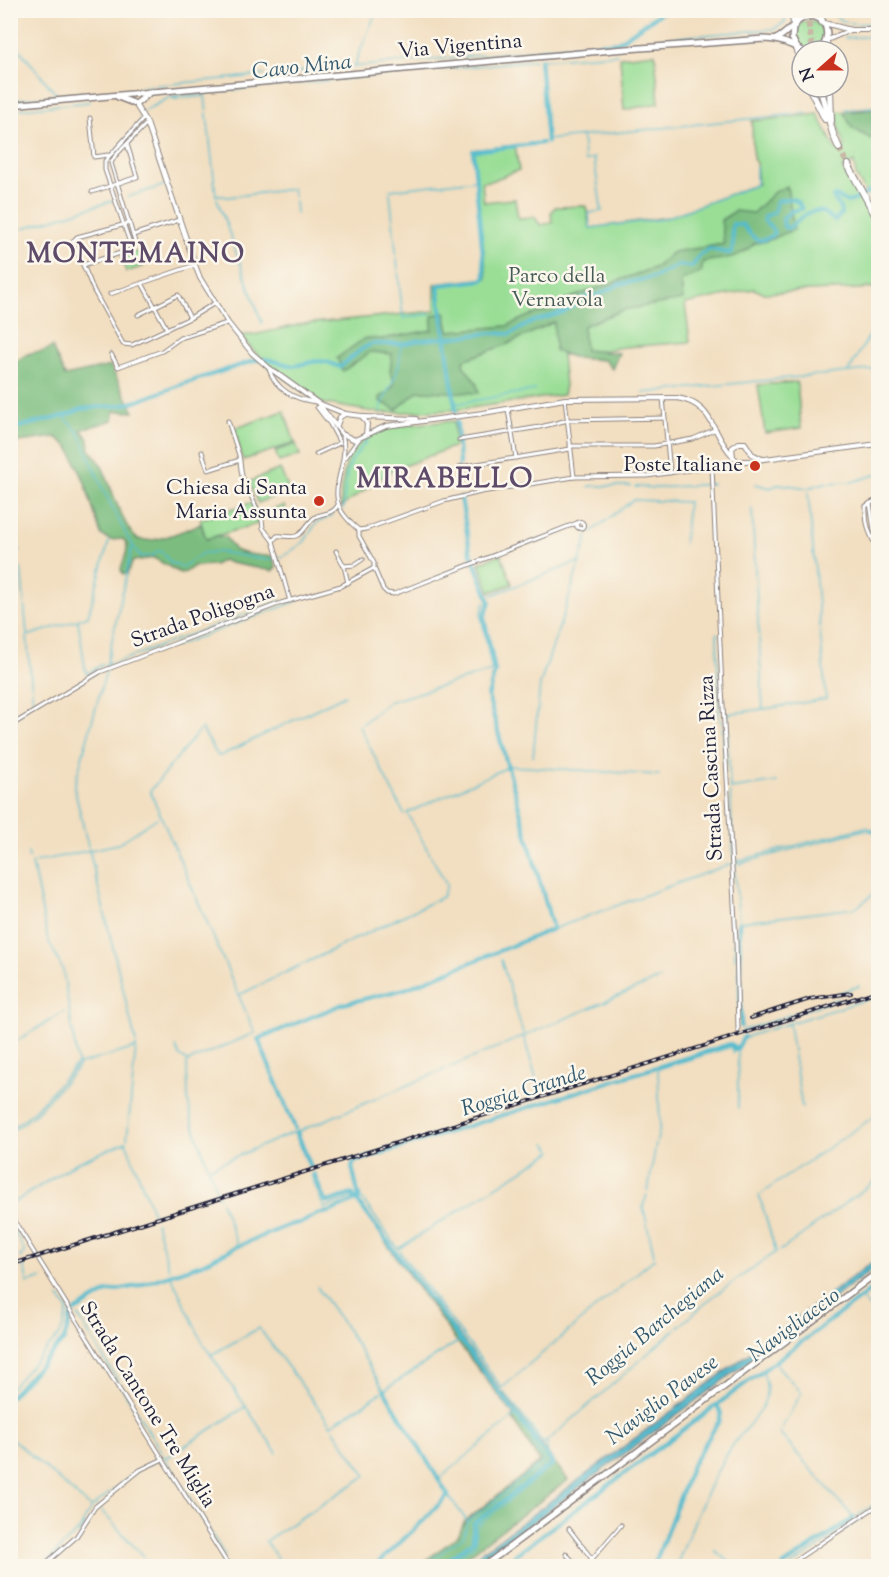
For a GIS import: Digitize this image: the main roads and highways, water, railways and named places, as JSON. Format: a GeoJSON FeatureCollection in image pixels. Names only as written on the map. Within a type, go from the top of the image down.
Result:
{"type":"FeatureCollection","features":[{"type":"Feature","properties":{"kind":"highway"},"geometry":{"type":"LineString","coordinates":[[793,10],[793,27]]}},
{"type":"Feature","properties":{"kind":"highway"},"geometry":{"type":"LineString","coordinates":[[820,10],[823,23]]}},
{"type":"Feature","properties":{"kind":"highway"},"geometry":{"type":"LineString","coordinates":[[816,99],[839,148]]}},
{"type":"Feature","properties":{"kind":"highway"},"geometry":{"type":"LineString","coordinates":[[823,99],[833,134]]}},
{"type":"Feature","properties":{"kind":"highway"},"geometry":{"type":"LineString","coordinates":[[831,99],[833,134]]}},
{"type":"Feature","properties":{"kind":"highway"},"geometry":{"type":"LineString","coordinates":[[848,165],[879,220]]}},
{"type":"Feature","properties":{"kind":"main road","name":"Via Vigentina"},"geometry":{"type":"LineString","coordinates":[[10,105],[613,50],[776,39],[784,35],[799,20],[809,17],[823,23]]}},
{"type":"Feature","properties":{"kind":"main road"},"geometry":{"type":"LineString","coordinates":[[823,23],[827,31],[826,39]]}},
{"type":"Feature","properties":{"kind":"main road"},"geometry":{"type":"LineString","coordinates":[[792,39],[793,27]]}},
{"type":"Feature","properties":{"kind":"main road","name":"Via Vigentina"},"geometry":{"type":"LineString","coordinates":[[776,39],[790,45]]}},
{"type":"Feature","properties":{"kind":"main road"},"geometry":{"type":"LineString","coordinates":[[136,103],[149,93]]}},
{"type":"Feature","properties":{"kind":"main road"},"geometry":{"type":"LineString","coordinates":[[135,95],[136,103]]}},
{"type":"Feature","properties":{"kind":"main road"},"geometry":{"type":"LineString","coordinates":[[135,95],[136,103]]}},
{"type":"Feature","properties":{"kind":"main road"},"geometry":{"type":"LineString","coordinates":[[114,96],[136,103]]}},
{"type":"Feature","properties":{"kind":"main road"},"geometry":{"type":"LineString","coordinates":[[487,1566],[879,1272]]}},
{"type":"Feature","properties":{"kind":"water"},"geometry":{"type":"Polygon","coordinates":[[[878,1258],[878,1265],[491,1553],[473,1566],[463,1566],[878,1258]]]}},
{"type":"Feature","properties":{"kind":"waterway"},"geometry":{"type":"LineString","coordinates":[[354,66],[377,10]]}},
{"type":"Feature","properties":{"kind":"waterway"},"geometry":{"type":"LineString","coordinates":[[539,53],[539,50],[618,42],[665,10]]}},
{"type":"Feature","properties":{"kind":"waterway"},"geometry":{"type":"LineString","coordinates":[[656,39],[774,29],[785,22],[785,10]]}},
{"type":"Feature","properties":{"kind":"waterway"},"geometry":{"type":"LineString","coordinates":[[830,10],[846,22],[878,23]]}},
{"type":"Feature","properties":{"kind":"waterway"},"geometry":{"type":"LineString","coordinates":[[845,38],[878,36]]}},
{"type":"Feature","properties":{"kind":"waterway"},"geometry":{"type":"LineString","coordinates":[[10,38],[56,94],[10,100]]}},
{"type":"Feature","properties":{"kind":"waterway"},"geometry":{"type":"LineString","coordinates":[[351,67],[539,50]]}},
{"type":"Feature","properties":{"kind":"waterway"},"geometry":{"type":"LineString","coordinates":[[539,60],[617,54]]}},
{"type":"Feature","properties":{"kind":"waterway"},"geometry":{"type":"LineString","coordinates":[[540,59],[547,142]]}},
{"type":"Feature","properties":{"kind":"waterway","name":"Cavo Mina"},"geometry":{"type":"LineString","coordinates":[[144,111],[172,96],[535,60]]}},
{"type":"Feature","properties":{"kind":"waterway"},"geometry":{"type":"LineString","coordinates":[[295,72],[348,67]]}},
{"type":"Feature","properties":{"kind":"waterway"},"geometry":{"type":"LineString","coordinates":[[137,90],[140,87],[264,75]]}},
{"type":"Feature","properties":{"kind":"waterway"},"geometry":{"type":"LineString","coordinates":[[172,96],[174,99],[205,96],[216,196]]}},
{"type":"Feature","properties":{"kind":"waterway"},"geometry":{"type":"LineString","coordinates":[[20,109],[89,102]]}},
{"type":"Feature","properties":{"kind":"waterway"},"geometry":{"type":"LineString","coordinates":[[851,109],[878,106]]}},
{"type":"Feature","properties":{"kind":"waterway"},"geometry":{"type":"LineString","coordinates":[[546,140],[806,113]]}},
{"type":"Feature","properties":{"kind":"waterway"},"geometry":{"type":"LineString","coordinates":[[582,137],[584,156]]}},
{"type":"Feature","properties":{"kind":"waterway"},"geometry":{"type":"LineString","coordinates":[[476,181],[473,151],[542,143]]}},
{"type":"Feature","properties":{"kind":"waterway"},"geometry":{"type":"LineString","coordinates":[[585,159],[585,161],[594,158],[602,211],[589,213],[590,228],[663,219],[756,185],[756,167]]}},
{"type":"Feature","properties":{"kind":"waterway"},"geometry":{"type":"LineString","coordinates":[[390,190],[475,180]]}},
{"type":"Feature","properties":{"kind":"waterway"},"geometry":{"type":"LineString","coordinates":[[456,412],[438,287],[439,285],[483,280],[485,277],[476,184]]}},
{"type":"Feature","properties":{"kind":"waterway","name":"Cavo Mina"},"geometry":{"type":"LineString","coordinates":[[128,197],[165,185]]}},
{"type":"Feature","properties":{"kind":"waterway"},"geometry":{"type":"LineString","coordinates":[[447,338],[490,333],[510,334],[532,322],[564,312],[584,298],[598,295],[620,284],[655,277],[678,265],[692,267],[700,255],[710,249],[731,252],[733,224],[743,225],[756,239],[764,240],[774,234],[764,217],[774,212],[777,201],[792,199],[798,202],[802,209],[791,211],[783,218],[784,227],[788,228],[806,214],[816,211],[822,212],[835,221],[841,214],[833,197],[836,196],[847,202],[878,187]]}},
{"type":"Feature","properties":{"kind":"waterway"},"geometry":{"type":"LineString","coordinates":[[217,195],[228,197],[292,189],[294,197]]}},
{"type":"Feature","properties":{"kind":"waterway"},"geometry":{"type":"LineString","coordinates":[[390,193],[403,318],[430,314]]}},
{"type":"Feature","properties":{"kind":"waterway"},"geometry":{"type":"LineString","coordinates":[[217,199],[262,323]]}},
{"type":"Feature","properties":{"kind":"waterway","name":"Cavo Mina"},"geometry":{"type":"LineString","coordinates":[[24,228],[112,201]]}},
{"type":"Feature","properties":{"kind":"waterway"},"geometry":{"type":"LineString","coordinates":[[295,202],[296,213]]}},
{"type":"Feature","properties":{"kind":"waterway","name":"Cavo Mina"},"geometry":{"type":"LineString","coordinates":[[10,233],[21,229]]}},
{"type":"Feature","properties":{"kind":"waterway"},"geometry":{"type":"LineString","coordinates":[[820,375],[848,372],[878,321]]}},
{"type":"Feature","properties":{"kind":"waterway"},"geometry":{"type":"LineString","coordinates":[[10,429],[68,415],[81,409],[138,401],[256,360],[266,359],[293,366],[317,361],[340,367],[371,344],[402,344],[442,338]]}},
{"type":"Feature","properties":{"kind":"waterway"},"geometry":{"type":"LineString","coordinates":[[380,411],[400,361],[402,344]]}},
{"type":"Feature","properties":{"kind":"waterway"},"geometry":{"type":"LineString","coordinates":[[849,372],[878,369]]}},
{"type":"Feature","properties":{"kind":"waterway"},"geometry":{"type":"LineString","coordinates":[[643,393],[818,375]]}},
{"type":"Feature","properties":{"kind":"waterway"},"geometry":{"type":"LineString","coordinates":[[455,404],[535,390]]}},
{"type":"Feature","properties":{"kind":"waterway"},"geometry":{"type":"LineString","coordinates":[[64,416],[79,433],[104,491],[129,540],[140,556],[162,552],[170,562],[182,567],[203,553],[219,552],[268,560],[284,556],[304,542],[316,523],[332,516]]}},
{"type":"Feature","properties":{"kind":"waterway"},"geometry":{"type":"LineString","coordinates":[[457,422],[459,464]]}},
{"type":"Feature","properties":{"kind":"waterway"},"geometry":{"type":"LineString","coordinates":[[15,429],[11,446],[19,551]]}},
{"type":"Feature","properties":{"kind":"waterway"},"geometry":{"type":"LineString","coordinates":[[343,509],[347,473],[352,460],[368,439]]}},
{"type":"Feature","properties":{"kind":"waterway"},"geometry":{"type":"LineString","coordinates":[[456,481],[458,469]]}},
{"type":"Feature","properties":{"kind":"waterway"},"geometry":{"type":"LineString","coordinates":[[756,484],[770,488],[780,484],[808,488],[824,483],[852,482],[878,474]]}},
{"type":"Feature","properties":{"kind":"waterway"},"geometry":{"type":"LineString","coordinates":[[635,487],[658,488],[712,484]]}},
{"type":"Feature","properties":{"kind":"waterway"},"geometry":{"type":"LineString","coordinates":[[589,487],[631,486]]}},
{"type":"Feature","properties":{"kind":"waterway"},"geometry":{"type":"LineString","coordinates":[[808,492],[820,627]]}},
{"type":"Feature","properties":{"kind":"waterway"},"geometry":{"type":"LineString","coordinates":[[295,1128],[258,1039],[343,1004],[405,989],[553,929],[488,696],[495,671],[484,617],[490,602],[470,551],[461,498]]}},
{"type":"Feature","properties":{"kind":"waterway"},"geometry":{"type":"LineString","coordinates":[[590,533],[633,500],[688,502],[684,543]]}},
{"type":"Feature","properties":{"kind":"waterway"},"geometry":{"type":"LineString","coordinates":[[752,509],[755,565]]}},
{"type":"Feature","properties":{"kind":"waterway"},"geometry":{"type":"LineString","coordinates":[[533,757],[540,684],[588,535]]}},
{"type":"Feature","properties":{"kind":"waterway"},"geometry":{"type":"LineString","coordinates":[[10,539],[15,538]]}},
{"type":"Feature","properties":{"kind":"waterway"},"geometry":{"type":"LineString","coordinates":[[79,619],[88,616],[109,541]]}},
{"type":"Feature","properties":{"kind":"waterway"},"geometry":{"type":"LineString","coordinates":[[106,668],[132,547]]}},
{"type":"Feature","properties":{"kind":"waterway"},"geometry":{"type":"LineString","coordinates":[[492,595],[578,562]]}},
{"type":"Feature","properties":{"kind":"waterway"},"geometry":{"type":"LineString","coordinates":[[755,567],[759,635]]}},
{"type":"Feature","properties":{"kind":"waterway"},"geometry":{"type":"LineString","coordinates":[[21,568],[27,635]]}},
{"type":"Feature","properties":{"kind":"waterway"},"geometry":{"type":"LineString","coordinates":[[33,703],[27,636],[78,620],[86,674],[102,665],[112,664],[281,601]]}},
{"type":"Feature","properties":{"kind":"waterway"},"geometry":{"type":"LineString","coordinates":[[175,646],[297,601]]}},
{"type":"Feature","properties":{"kind":"waterway"},"geometry":{"type":"LineString","coordinates":[[362,724],[388,702],[492,671],[481,615],[485,602]]}},
{"type":"Feature","properties":{"kind":"waterway"},"geometry":{"type":"LineString","coordinates":[[764,709],[826,699],[820,630]]}},
{"type":"Feature","properties":{"kind":"waterway"},"geometry":{"type":"LineString","coordinates":[[717,633],[719,718],[722,722],[725,764]]}},
{"type":"Feature","properties":{"kind":"waterway"},"geometry":{"type":"LineString","coordinates":[[759,638],[763,709],[727,714],[730,789],[777,782]]}},
{"type":"Feature","properties":{"kind":"waterway"},"geometry":{"type":"LineString","coordinates":[[88,846],[74,787],[106,671]]}},
{"type":"Feature","properties":{"kind":"waterway"},"geometry":{"type":"LineString","coordinates":[[201,728],[220,756],[345,695]]}},
{"type":"Feature","properties":{"kind":"waterway"},"geometry":{"type":"LineString","coordinates":[[359,726],[404,814]]}},
{"type":"Feature","properties":{"kind":"waterway"},"geometry":{"type":"LineString","coordinates":[[199,731],[150,791],[255,1033],[252,1034]]}},
{"type":"Feature","properties":{"kind":"waterway"},"geometry":{"type":"LineString","coordinates":[[239,995],[442,897],[447,885],[407,813],[510,766],[659,775]]}},
{"type":"Feature","properties":{"kind":"waterway","name":"Roggia Grande"},"geometry":{"type":"LineString","coordinates":[[730,793],[734,861]]}},
{"type":"Feature","properties":{"kind":"waterway"},"geometry":{"type":"LineString","coordinates":[[35,862],[118,844],[157,818]]}},
{"type":"Feature","properties":{"kind":"waterway","name":"Roggia Grande"},"geometry":{"type":"LineString","coordinates":[[878,832],[866,827],[734,862],[739,922],[856,908],[878,890]]}},
{"type":"Feature","properties":{"kind":"waterway","name":"Roggia Grande"},"geometry":{"type":"LineString","coordinates":[[738,864],[863,830],[872,831],[878,835]]}},
{"type":"Feature","properties":{"kind":"waterway"},"geometry":{"type":"LineString","coordinates":[[89,849],[136,1043]]}},
{"type":"Feature","properties":{"kind":"waterway"},"geometry":{"type":"LineString","coordinates":[[28,853],[29,858]]}},
{"type":"Feature","properties":{"kind":"waterway"},"geometry":{"type":"LineString","coordinates":[[10,1132],[33,1116],[78,1067],[63,970],[48,940],[32,863]]}},
{"type":"Feature","properties":{"kind":"waterway"},"geometry":{"type":"LineString","coordinates":[[553,929],[730,864]]}},
{"type":"Feature","properties":{"kind":"waterway","name":"Roggia Grande"},"geometry":{"type":"LineString","coordinates":[[739,922],[741,1026]]}},
{"type":"Feature","properties":{"kind":"waterway"},"geometry":{"type":"LineString","coordinates":[[734,928],[735,959]]}},
{"type":"Feature","properties":{"kind":"waterway"},"geometry":{"type":"LineString","coordinates":[[501,960],[523,1033]]}},
{"type":"Feature","properties":{"kind":"waterway"},"geometry":{"type":"LineString","coordinates":[[297,1132],[661,978]]}},
{"type":"Feature","properties":{"kind":"waterway"},"geometry":{"type":"LineString","coordinates":[[839,993],[859,986]]}},
{"type":"Feature","properties":{"kind":"waterway"},"geometry":{"type":"LineString","coordinates":[[744,1039],[878,996]]}},
{"type":"Feature","properties":{"kind":"waterway"},"geometry":{"type":"LineString","coordinates":[[742,1031],[838,999]]}},
{"type":"Feature","properties":{"kind":"waterway"},"geometry":{"type":"LineString","coordinates":[[10,1045],[64,1012]]}},
{"type":"Feature","properties":{"kind":"waterway"},"geometry":{"type":"LineString","coordinates":[[789,1025],[802,1108]]}},
{"type":"Feature","properties":{"kind":"waterway"},"geometry":{"type":"LineString","coordinates":[[219,1197],[192,1122],[188,1100],[187,1062],[250,1035]]}},
{"type":"Feature","properties":{"kind":"waterway"},"geometry":{"type":"LineString","coordinates":[[524,1037],[539,1089]]}},
{"type":"Feature","properties":{"kind":"waterway","name":"Roggia Grande"},"geometry":{"type":"LineString","coordinates":[[737,1049],[744,1037]]}},
{"type":"Feature","properties":{"kind":"waterway","name":"Roggia Grande"},"geometry":{"type":"LineString","coordinates":[[359,1197],[352,1167],[354,1162],[730,1044],[735,1050]]}},
{"type":"Feature","properties":{"kind":"waterway"},"geometry":{"type":"LineString","coordinates":[[127,1139],[136,1046]]}},
{"type":"Feature","properties":{"kind":"waterway"},"geometry":{"type":"LineString","coordinates":[[176,1047],[180,1056],[187,1061]]}},
{"type":"Feature","properties":{"kind":"waterway","name":"Roggia Grande"},"geometry":{"type":"LineString","coordinates":[[657,1141],[660,1126],[658,1069],[731,1047],[733,1053]]}},
{"type":"Feature","properties":{"kind":"waterway"},"geometry":{"type":"LineString","coordinates":[[10,1129],[31,1114],[76,1065],[136,1048]]}},
{"type":"Feature","properties":{"kind":"waterway"},"geometry":{"type":"LineString","coordinates":[[738,1053],[738,1108]]}},
{"type":"Feature","properties":{"kind":"waterway","name":"Roggia Barchegiana"},"geometry":{"type":"LineString","coordinates":[[762,1193],[878,1114]]}},
{"type":"Feature","properties":{"kind":"waterway"},"geometry":{"type":"LineString","coordinates":[[209,1168],[294,1132],[309,1168]]}},
{"type":"Feature","properties":{"kind":"waterway"},"geometry":{"type":"LineString","coordinates":[[297,1132],[311,1167]]}},
{"type":"Feature","properties":{"kind":"waterway"},"geometry":{"type":"LineString","coordinates":[[10,1205],[76,1163],[126,1142],[154,1216]]}},
{"type":"Feature","properties":{"kind":"waterway"},"geometry":{"type":"LineString","coordinates":[[546,1143],[551,1149]]}},
{"type":"Feature","properties":{"kind":"waterway"},"geometry":{"type":"LineString","coordinates":[[648,1191],[656,1143]]}},
{"type":"Feature","properties":{"kind":"waterway"},"geometry":{"type":"LineString","coordinates":[[362,1199],[398,1249],[553,1151]]}},
{"type":"Feature","properties":{"kind":"waterway"},"geometry":{"type":"LineString","coordinates":[[314,1174],[325,1201],[352,1194],[355,1198]]}},
{"type":"Feature","properties":{"kind":"waterway"},"geometry":{"type":"LineString","coordinates":[[311,1175],[324,1208],[355,1197]]}},
{"type":"Feature","properties":{"kind":"waterway"},"geometry":{"type":"LineString","coordinates":[[780,1251],[878,1179]]}},
{"type":"Feature","properties":{"kind":"waterway"},"geometry":{"type":"LineString","coordinates":[[647,1195],[643,1206],[654,1255]]}},
{"type":"Feature","properties":{"kind":"waterway","name":"Roggia Barchegiana"},"geometry":{"type":"LineString","coordinates":[[504,1392],[544,1444],[715,1295],[776,1252],[759,1195]]}},
{"type":"Feature","properties":{"kind":"waterway","name":"Roggia Grande"},"geometry":{"type":"LineString","coordinates":[[75,1311],[107,1292],[137,1286],[202,1264],[289,1225],[303,1222],[317,1214],[329,1212],[359,1199]]}},
{"type":"Feature","properties":{"kind":"waterway"},"geometry":{"type":"LineString","coordinates":[[221,1202],[236,1241],[236,1247]]}},
{"type":"Feature","properties":{"kind":"waterway"},"geometry":{"type":"LineString","coordinates":[[358,1202],[552,1463],[473,1524],[473,1541],[440,1566]]}},
{"type":"Feature","properties":{"kind":"waterway"},"geometry":{"type":"LineString","coordinates":[[10,1223],[25,1252],[20,1256],[21,1258]]}},
{"type":"Feature","properties":{"kind":"waterway"},"geometry":{"type":"LineString","coordinates":[[156,1223],[169,1269]]}},
{"type":"Feature","properties":{"kind":"waterway"},"geometry":{"type":"LineString","coordinates":[[400,1252],[502,1388],[525,1368]]}},
{"type":"Feature","properties":{"kind":"waterway"},"geometry":{"type":"LineString","coordinates":[[527,1366],[655,1258]]}},
{"type":"Feature","properties":{"kind":"waterway"},"geometry":{"type":"LineString","coordinates":[[23,1264],[28,1283],[42,1278]]}},
{"type":"Feature","properties":{"kind":"waterway"},"geometry":{"type":"LineString","coordinates":[[171,1276],[203,1343],[277,1453]]}},
{"type":"Feature","properties":{"kind":"waterway","name":"Navigliaccio"},"geometry":{"type":"LineString","coordinates":[[500,1566],[878,1285]]}},
{"type":"Feature","properties":{"kind":"waterway"},"geometry":{"type":"LineString","coordinates":[[317,1287],[348,1331],[384,1390],[459,1341]]}},
{"type":"Feature","properties":{"kind":"waterway"},"geometry":{"type":"LineString","coordinates":[[10,1389],[61,1333],[68,1310],[59,1297]]}},
{"type":"Feature","properties":{"kind":"waterway"},"geometry":{"type":"LineString","coordinates":[[861,1298],[878,1318]]}},
{"type":"Feature","properties":{"kind":"waterway","name":"Roggia Grande"},"geometry":{"type":"LineString","coordinates":[[10,1397],[64,1340],[72,1314]]}},
{"type":"Feature","properties":{"kind":"waterway"},"geometry":{"type":"LineString","coordinates":[[78,1316],[225,1556]]}},
{"type":"Feature","properties":{"kind":"waterway"},"geometry":{"type":"LineString","coordinates":[[211,1355],[259,1328],[331,1425],[381,1393]]}},
{"type":"Feature","properties":{"kind":"waterway"},"geometry":{"type":"LineString","coordinates":[[774,1362],[799,1390]]}},
{"type":"Feature","properties":{"kind":"waterway"},"geometry":{"type":"LineString","coordinates":[[676,1566],[722,1462],[764,1403],[766,1387],[762,1371]]}},
{"type":"Feature","properties":{"kind":"waterway","name":"Roggia Barchegiana"},"geometry":{"type":"LineString","coordinates":[[375,1566],[448,1495],[384,1390]]}},
{"type":"Feature","properties":{"kind":"waterway"},"geometry":{"type":"LineString","coordinates":[[802,1392],[779,1433],[854,1518],[878,1502]]}},
{"type":"Feature","properties":{"kind":"waterway"},"geometry":{"type":"LineString","coordinates":[[654,1566],[692,1465],[719,1421],[721,1413],[717,1405]]}},
{"type":"Feature","properties":{"kind":"waterway"},"geometry":{"type":"LineString","coordinates":[[166,1458],[245,1407]]}},
{"type":"Feature","properties":{"kind":"waterway","name":"Roggia Barchegiana"},"geometry":{"type":"LineString","coordinates":[[438,1480],[517,1414],[538,1438]]}},
{"type":"Feature","properties":{"kind":"waterway"},"geometry":{"type":"LineString","coordinates":[[333,1429],[366,1476]]}},
{"type":"Feature","properties":{"kind":"waterway"},"geometry":{"type":"LineString","coordinates":[[10,1437],[91,1508]]}},
{"type":"Feature","properties":{"kind":"waterway"},"geometry":{"type":"LineString","coordinates":[[423,1566],[464,1536],[467,1522],[544,1462],[532,1444],[534,1440]]}},
{"type":"Feature","properties":{"kind":"waterway"},"geometry":{"type":"LineString","coordinates":[[445,1566],[475,1544],[476,1527],[555,1464],[548,1454],[546,1441]]}},
{"type":"Feature","properties":{"kind":"waterway"},"geometry":{"type":"LineString","coordinates":[[144,1467],[159,1458]]}},
{"type":"Feature","properties":{"kind":"waterway"},"geometry":{"type":"LineString","coordinates":[[48,1560],[79,1530],[91,1508],[137,1471]]}},
{"type":"Feature","properties":{"kind":"waterway"},"geometry":{"type":"LineString","coordinates":[[265,1541],[364,1477]]}},
{"type":"Feature","properties":{"kind":"waterway"},"geometry":{"type":"LineString","coordinates":[[448,1495],[467,1521]]}},
{"type":"Feature","properties":{"kind":"waterway"},"geometry":{"type":"LineString","coordinates":[[98,1507],[152,1566]]}},
{"type":"Feature","properties":{"kind":"waterway"},"geometry":{"type":"LineString","coordinates":[[791,1566],[878,1507]]}},
{"type":"Feature","properties":{"kind":"waterway"},"geometry":{"type":"LineString","coordinates":[[783,1566],[854,1518]]}},
{"type":"Feature","properties":{"kind":"waterway"},"geometry":{"type":"LineString","coordinates":[[79,1535],[86,1524]]}},
{"type":"Feature","properties":{"kind":"waterway"},"geometry":{"type":"LineString","coordinates":[[267,1543],[282,1566]]}},
{"type":"Feature","properties":{"kind":"waterway"},"geometry":{"type":"LineString","coordinates":[[714,1550],[735,1566]]}},
{"type":"Feature","properties":{"kind":"waterway"},"geometry":{"type":"LineString","coordinates":[[45,1566],[60,1553]]}},
{"type":"Feature","properties":{"kind":"waterway"},"geometry":{"type":"LineString","coordinates":[[221,1560],[225,1566]]}},
{"type":"Feature","properties":{"kind":"tunnel"},"geometry":{"type":"LineString","coordinates":[[807,14],[811,39]]}},
{"type":"Feature","properties":{"kind":"tunnel"},"geometry":{"type":"LineString","coordinates":[[839,148],[848,165]]}},
{"type":"Feature","properties":{"kind":"railway"},"geometry":{"type":"LineString","coordinates":[[10,1265],[878,991]]}},
{"type":"Feature","properties":{"kind":"railway"},"geometry":{"type":"LineString","coordinates":[[751,1018],[810,999],[851,993]]}},
{"type":"Feature","properties":{"kind":"place","name":"Poste Italiane"},"geometry":{"type":"Point","coordinates":[755,466]}},
{"type":"Feature","properties":{"kind":"place","name":"Chiesa di Santa Maria Assunta"},"geometry":{"type":"Point","coordinates":[319,501]}},
{"type":"Feature","properties":{"kind":"district","name":"MONTEMAINO"},"geometry":{"type":"Point","coordinates":[136,255]}},
{"type":"Feature","properties":{"kind":"district","name":"MIRABELLO"},"geometry":{"type":"Point","coordinates":[445,480]}},
{"type":"Feature","properties":{"kind":"park label","name":"Parco della Vernavola"},"geometry":{"type":"Point","coordinates":[557,289]}},
{"type":"Feature","properties":{"kind":"water label","name":"Naviglio Pavese"},"geometry":{"type":"Point","coordinates":[663,1401]}}]}
